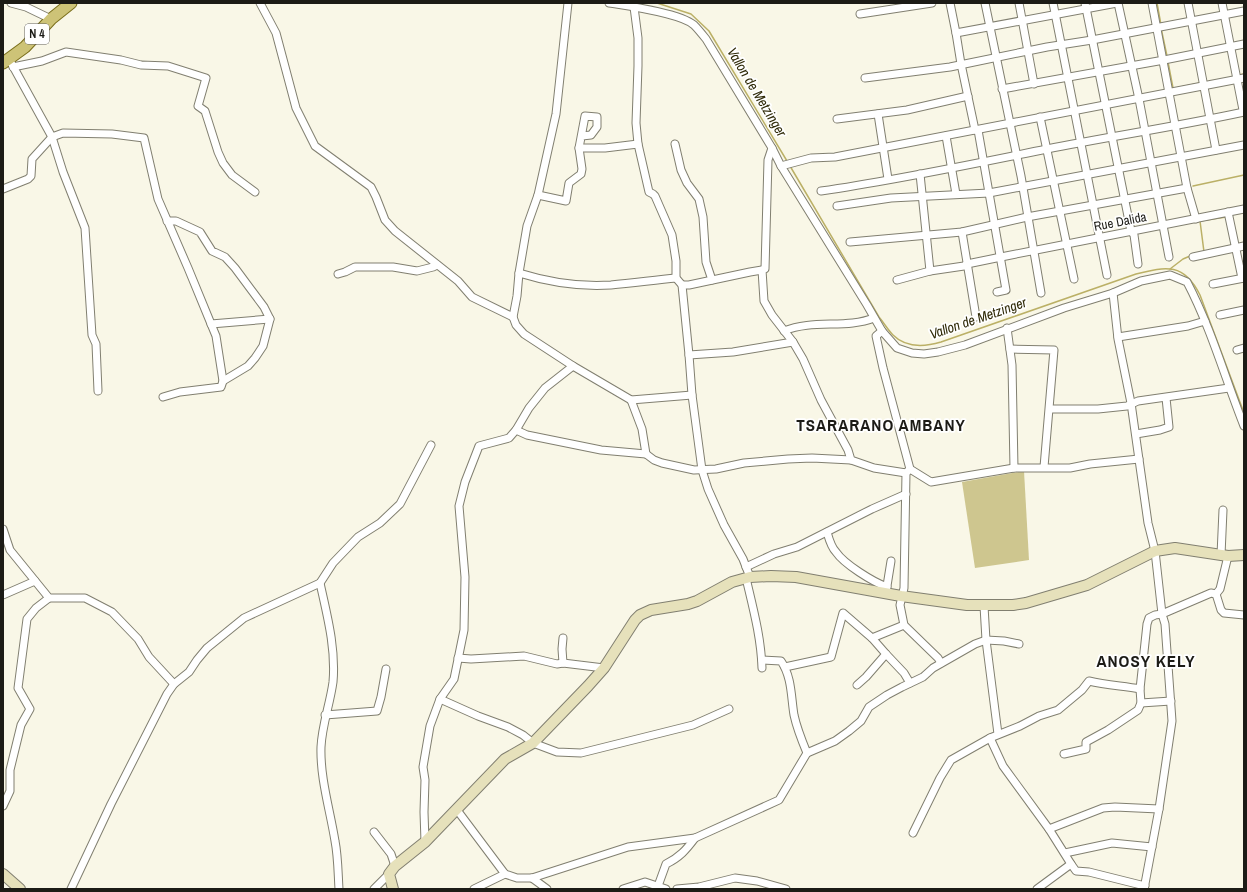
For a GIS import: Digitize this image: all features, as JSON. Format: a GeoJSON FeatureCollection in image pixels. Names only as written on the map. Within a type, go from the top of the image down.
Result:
{"type":"FeatureCollection","features":[{"type":"Feature","properties":{"kind":"main road","name":"N 4"},"geometry":{"type":"LineString","coordinates":[[8,63],[51,19],[71,3]]}},
{"type":"Feature","properties":{"kind":"street"},"geometry":{"type":"LineString","coordinates":[[11,3],[26,7],[51,19]]}},
{"type":"Feature","properties":{"kind":"street"},"geometry":{"type":"LineString","coordinates":[[260,3],[276,33],[296,108],[315,146],[370,187],[376,196],[385,220],[395,231],[458,281],[472,297],[513,317]]}},
{"type":"Feature","properties":{"kind":"street"},"geometry":{"type":"LineString","coordinates":[[568,3],[556,114],[538,195],[527,226],[513,317],[516,325],[524,334],[573,366],[631,400],[692,395]]}},
{"type":"Feature","properties":{"kind":"street"},"geometry":{"type":"LineString","coordinates":[[609,3],[678,16],[693,24],[706,39],[772,148],[781,166],[882,331],[897,348],[912,353],[924,354],[965,345],[1007,328],[1141,281],[1170,275],[1187,282],[1200,308],[1244,426]]}},
{"type":"Feature","properties":{"kind":"street"},"geometry":{"type":"LineString","coordinates":[[860,14],[932,3]]}},
{"type":"Feature","properties":{"kind":"street"},"geometry":{"type":"LineString","coordinates":[[950,3],[961,64],[984,162],[994,226],[1001,257],[1006,290],[997,292]]}},
{"type":"Feature","properties":{"kind":"street"},"geometry":{"type":"LineString","coordinates":[[985,3],[1022,187],[1041,293]]}},
{"type":"Feature","properties":{"kind":"street"},"geometry":{"type":"LineString","coordinates":[[1019,3],[1034,84]]}},
{"type":"Feature","properties":{"kind":"street"},"geometry":{"type":"LineString","coordinates":[[1053,3],[1107,275]]}},
{"type":"Feature","properties":{"kind":"street"},"geometry":{"type":"LineString","coordinates":[[956,33],[1022,21],[1086,6],[1117,3],[1138,99],[1169,257]]}},
{"type":"Feature","properties":{"kind":"street"},"geometry":{"type":"LineString","coordinates":[[1152,3],[1187,188],[1196,219]]}},
{"type":"Feature","properties":{"kind":"street"},"geometry":{"type":"LineString","coordinates":[[1188,3],[1216,150]]}},
{"type":"Feature","properties":{"kind":"street"},"geometry":{"type":"LineString","coordinates":[[821,191],[920,174],[1244,113],[1241,79],[1231,47],[1222,3]]}},
{"type":"Feature","properties":{"kind":"street"},"geometry":{"type":"LineString","coordinates":[[1086,6],[1131,231],[1134,235],[1138,264]]}},
{"type":"Feature","properties":{"kind":"street"},"geometry":{"type":"LineString","coordinates":[[634,7],[638,38],[636,123],[638,144],[649,192],[655,196],[672,235],[676,261],[676,278],[682,285],[692,395],[702,470],[708,489],[747,574],[757,623],[762,664],[781,661],[785,667],[791,685],[797,729],[807,754]]}},
{"type":"Feature","properties":{"kind":"street"},"geometry":{"type":"LineString","coordinates":[[865,78],[950,67],[1244,11]]}},
{"type":"Feature","properties":{"kind":"street"},"geometry":{"type":"LineString","coordinates":[[1002,89],[1244,44]]}},
{"type":"Feature","properties":{"kind":"street"},"geometry":{"type":"LineString","coordinates":[[98,391],[96,344],[92,335],[85,228],[63,172],[52,137],[8,63],[42,61],[66,52],[122,60],[141,65],[168,66],[206,78],[198,106],[205,111],[223,163],[232,175],[255,192]]}},
{"type":"Feature","properties":{"kind":"street"},"geometry":{"type":"LineString","coordinates":[[781,166],[811,158],[835,157],[884,148],[1241,79]]}},
{"type":"Feature","properties":{"kind":"street"},"geometry":{"type":"LineString","coordinates":[[837,119],[907,110],[968,96]]}},
{"type":"Feature","properties":{"kind":"street"},"geometry":{"type":"LineString","coordinates":[[878,114],[888,179]]}},
{"type":"Feature","properties":{"kind":"street"},"geometry":{"type":"LineString","coordinates":[[1040,118],[1074,279]]}},
{"type":"Feature","properties":{"kind":"street"},"geometry":{"type":"LineString","coordinates":[[3,189],[28,179],[31,176],[32,159],[52,137],[63,132],[112,134],[144,138],[158,199],[216,336],[223,381],[221,387],[180,392],[163,397]]}},
{"type":"Feature","properties":{"kind":"street"},"geometry":{"type":"LineString","coordinates":[[538,195],[566,202],[569,183],[580,174],[582,169],[579,148],[582,136]]}},
{"type":"Feature","properties":{"kind":"street"},"geometry":{"type":"LineString","coordinates":[[946,136],[956,194]]}},
{"type":"Feature","properties":{"kind":"street"},"geometry":{"type":"LineString","coordinates":[[579,148],[605,148],[638,144]]}},
{"type":"Feature","properties":{"kind":"street"},"geometry":{"type":"LineString","coordinates":[[675,144],[681,170],[687,183],[699,199],[703,217],[706,262],[712,280]]}},
{"type":"Feature","properties":{"kind":"street"},"geometry":{"type":"LineString","coordinates":[[837,206],[891,198],[989,192],[1244,145]]}},
{"type":"Feature","properties":{"kind":"street"},"geometry":{"type":"LineString","coordinates":[[682,285],[689,285],[765,269],[768,160],[772,148]]}},
{"type":"Feature","properties":{"kind":"street"},"geometry":{"type":"LineString","coordinates":[[920,174],[930,271]]}},
{"type":"Feature","properties":{"kind":"street"},"geometry":{"type":"LineString","coordinates":[[850,242],[962,232],[1027,218],[1187,188]]}},
{"type":"Feature","properties":{"kind":"street","name":"Rue Dalida"},"geometry":{"type":"LineString","coordinates":[[897,280],[930,271],[964,266],[967,264],[1034,250],[1244,209]]}},
{"type":"Feature","properties":{"kind":"street"},"geometry":{"type":"LineString","coordinates":[[1213,284],[1243,278],[1228,212]]}},
{"type":"Feature","properties":{"kind":"street"},"geometry":{"type":"LineString","coordinates":[[167,221],[176,221],[200,232],[212,251],[225,257],[235,268],[264,307],[270,320],[263,346],[255,358],[248,366],[223,381]]}},
{"type":"Feature","properties":{"kind":"street"},"geometry":{"type":"LineString","coordinates":[[962,232],[976,317]]}},
{"type":"Feature","properties":{"kind":"street"},"geometry":{"type":"LineString","coordinates":[[1193,257],[1244,246]]}},
{"type":"Feature","properties":{"kind":"street"},"geometry":{"type":"LineString","coordinates":[[338,274],[355,267],[393,267],[417,271],[437,265]]}},
{"type":"Feature","properties":{"kind":"street"},"geometry":{"type":"LineString","coordinates":[[762,270],[764,301],[803,359],[821,400],[848,450],[851,460]]}},
{"type":"Feature","properties":{"kind":"street"},"geometry":{"type":"LineString","coordinates":[[519,273],[539,279],[592,285],[612,285],[676,278]]}},
{"type":"Feature","properties":{"kind":"street"},"geometry":{"type":"LineString","coordinates":[[990,738],[1003,766],[1049,828],[1076,871],[1089,872],[1144,887],[1159,809],[1172,721],[1171,701],[1165,624],[1162,614],[1155,551],[1148,523],[1131,403],[1118,337],[1113,292]]}},
{"type":"Feature","properties":{"kind":"street"},"geometry":{"type":"LineString","coordinates":[[1220,315],[1244,310]]}},
{"type":"Feature","properties":{"kind":"street"},"geometry":{"type":"LineString","coordinates":[[784,331],[792,328],[812,325],[846,323],[874,318]]}},
{"type":"Feature","properties":{"kind":"street"},"geometry":{"type":"LineString","coordinates":[[210,324],[270,320]]}},
{"type":"Feature","properties":{"kind":"street"},"geometry":{"type":"LineString","coordinates":[[1118,337],[1188,326],[1205,321]]}},
{"type":"Feature","properties":{"kind":"street"},"geometry":{"type":"LineString","coordinates":[[1007,328],[1012,365],[1014,468]]}},
{"type":"Feature","properties":{"kind":"street"},"geometry":{"type":"LineString","coordinates":[[882,331],[876,336],[908,471],[906,494],[904,588],[900,605],[904,625],[941,662]]}},
{"type":"Feature","properties":{"kind":"street"},"geometry":{"type":"LineString","coordinates":[[689,355],[733,352],[793,342]]}},
{"type":"Feature","properties":{"kind":"street"},"geometry":{"type":"LineString","coordinates":[[1010,349],[1054,350],[1044,468]]}},
{"type":"Feature","properties":{"kind":"street"},"geometry":{"type":"LineString","coordinates":[[425,842],[424,812],[426,780],[423,767],[430,726],[440,699],[454,679],[464,630],[465,577],[459,506],[465,482],[479,446],[509,438],[516,430],[529,408],[545,388],[573,366]]}},
{"type":"Feature","properties":{"kind":"street"},"geometry":{"type":"LineString","coordinates":[[1050,409],[1098,409],[1127,406],[1131,403],[1229,388]]}},
{"type":"Feature","properties":{"kind":"street"},"geometry":{"type":"LineString","coordinates":[[1136,434],[1169,427],[1166,398]]}},
{"type":"Feature","properties":{"kind":"street"},"geometry":{"type":"LineString","coordinates":[[631,400],[642,429],[646,454]]}},
{"type":"Feature","properties":{"kind":"street"},"geometry":{"type":"LineString","coordinates":[[516,430],[526,435],[601,450],[646,454],[654,460],[662,463],[694,470],[716,469],[744,462],[788,458],[812,458],[851,460],[874,468],[908,471],[931,482],[1014,468],[1070,468],[1090,464],[1139,459]]}},
{"type":"Feature","properties":{"kind":"street"},"geometry":{"type":"LineString","coordinates":[[71,889],[110,804],[167,694],[174,684],[189,672],[207,648],[244,618],[320,583],[333,563],[358,537],[380,523],[400,504],[431,445]]}},
{"type":"Feature","properties":{"kind":"street"},"geometry":{"type":"LineString","coordinates":[[374,889],[392,870],[425,842],[505,759],[533,743],[604,668],[633,622],[640,615],[651,610],[688,604],[697,601],[747,574],[774,554],[797,547],[892,499],[906,494]]}},
{"type":"Feature","properties":{"kind":"street"},"geometry":{"type":"LineString","coordinates":[[1216,594],[1220,589],[1225,555],[1223,510]]}},
{"type":"Feature","properties":{"kind":"street"},"geometry":{"type":"LineString","coordinates":[[3,529],[10,550],[49,598]]}},
{"type":"Feature","properties":{"kind":"street"},"geometry":{"type":"LineString","coordinates":[[827,532],[836,552],[843,560],[886,591]]}},
{"type":"Feature","properties":{"kind":"street"},"geometry":{"type":"LineString","coordinates":[[747,574],[796,577],[886,591],[901,596],[984,606],[1013,605],[1026,603],[1087,585],[1155,551],[1175,548],[1225,555],[1244,555]]}},
{"type":"Feature","properties":{"kind":"street"},"geometry":{"type":"LineString","coordinates":[[886,591],[891,561]]}},
{"type":"Feature","properties":{"kind":"street"},"geometry":{"type":"LineString","coordinates":[[3,596],[35,581]]}},
{"type":"Feature","properties":{"kind":"street"},"geometry":{"type":"LineString","coordinates":[[320,583],[331,634],[333,663],[331,695],[325,715],[321,748],[335,842],[339,889]]}},
{"type":"Feature","properties":{"kind":"street"},"geometry":{"type":"LineString","coordinates":[[1064,754],[1086,749],[1086,742],[1108,730],[1138,710],[1141,703],[1140,689],[1147,624],[1149,618],[1211,593],[1216,594]]}},
{"type":"Feature","properties":{"kind":"street"},"geometry":{"type":"LineString","coordinates":[[1216,594],[1221,610],[1224,613],[1244,615]]}},
{"type":"Feature","properties":{"kind":"street"},"geometry":{"type":"LineString","coordinates":[[3,806],[10,791],[10,770],[21,725],[30,709],[18,688],[27,619],[36,608],[49,598],[86,598],[112,612],[138,639],[149,657],[174,684]]}},
{"type":"Feature","properties":{"kind":"street"},"geometry":{"type":"LineString","coordinates":[[984,606],[986,640],[998,734]]}},
{"type":"Feature","properties":{"kind":"street"},"geometry":{"type":"LineString","coordinates":[[785,667],[831,657],[843,614],[872,638],[904,673],[910,683]]}},
{"type":"Feature","properties":{"kind":"street"},"geometry":{"type":"LineString","coordinates":[[872,638],[904,625]]}},
{"type":"Feature","properties":{"kind":"street"},"geometry":{"type":"LineString","coordinates":[[563,638],[563,663]]}},
{"type":"Feature","properties":{"kind":"street"},"geometry":{"type":"LineString","coordinates":[[457,810],[505,874],[517,878],[532,878],[628,847],[695,838],[779,800],[807,754],[835,741],[861,720],[870,707],[887,695],[923,677],[941,662],[975,644],[986,640],[1004,640],[1019,644]]}},
{"type":"Feature","properties":{"kind":"street"},"geometry":{"type":"LineString","coordinates":[[857,685],[886,654]]}},
{"type":"Feature","properties":{"kind":"street"},"geometry":{"type":"LineString","coordinates":[[458,658],[471,659],[524,656],[557,664],[563,663],[604,668]]}},
{"type":"Feature","properties":{"kind":"street"},"geometry":{"type":"LineString","coordinates":[[325,715],[377,711],[386,669]]}},
{"type":"Feature","properties":{"kind":"street"},"geometry":{"type":"LineString","coordinates":[[913,833],[940,778],[951,760],[998,734],[1020,726],[1039,716],[1058,710],[1082,690],[1089,681],[1140,689]]}},
{"type":"Feature","properties":{"kind":"street"},"geometry":{"type":"LineString","coordinates":[[440,699],[478,716],[508,727],[523,735],[533,743],[557,752],[581,754],[693,725],[729,709]]}},
{"type":"Feature","properties":{"kind":"street"},"geometry":{"type":"LineString","coordinates":[[1141,703],[1171,701]]}},
{"type":"Feature","properties":{"kind":"street"},"geometry":{"type":"LineString","coordinates":[[1049,828],[1103,808],[1115,807],[1159,809]]}},
{"type":"Feature","properties":{"kind":"street"},"geometry":{"type":"LineString","coordinates":[[374,832],[391,854],[393,889]]}},
{"type":"Feature","properties":{"kind":"street"},"geometry":{"type":"LineString","coordinates":[[658,886],[666,864],[678,858],[695,838]]}},
{"type":"Feature","properties":{"kind":"street"},"geometry":{"type":"LineString","coordinates":[[1065,853],[1112,843],[1152,847]]}},
{"type":"Feature","properties":{"kind":"street"},"geometry":{"type":"LineString","coordinates":[[1037,889],[1071,864]]}},
{"type":"Feature","properties":{"kind":"street"},"geometry":{"type":"LineString","coordinates":[[3,874],[20,889]]}},
{"type":"Feature","properties":{"kind":"street"},"geometry":{"type":"LineString","coordinates":[[474,889],[505,874]]}},
{"type":"Feature","properties":{"kind":"street"},"geometry":{"type":"LineString","coordinates":[[532,878],[547,889]]}},
{"type":"Feature","properties":{"kind":"street"},"geometry":{"type":"LineString","coordinates":[[677,889],[705,887],[734,878],[756,881],[786,889]]}},
{"type":"Feature","properties":{"kind":"street"},"geometry":{"type":"LineString","coordinates":[[623,889],[645,882],[666,889]]}},
{"type":"Feature","properties":{"kind":"shaded area"},"geometry":{"type":"Polygon","coordinates":[[[1024,471],[1029,560],[975,568],[962,482],[1024,471]]]}},
{"type":"Feature","properties":{"kind":"waterway","name":"Vallon de Metzinger"},"geometry":{"type":"LineString","coordinates":[[657,3],[691,14],[709,31],[787,161]]}},
{"type":"Feature","properties":{"kind":"waterway"},"geometry":{"type":"LineString","coordinates":[[1157,3],[1161,25]]}},
{"type":"Feature","properties":{"kind":"waterway"},"geometry":{"type":"LineString","coordinates":[[1161,28],[1167,56]]}},
{"type":"Feature","properties":{"kind":"waterway"},"geometry":{"type":"LineString","coordinates":[[1168,62],[1173,88]]}},
{"type":"Feature","properties":{"kind":"waterway"},"geometry":{"type":"LineString","coordinates":[[1238,75],[1244,74]]}},
{"type":"Feature","properties":{"kind":"waterway"},"geometry":{"type":"LineString","coordinates":[[1171,89],[1200,83]]}},
{"type":"Feature","properties":{"kind":"waterway","name":"Vallon de Metzinger"},"geometry":{"type":"LineString","coordinates":[[790,166],[879,317],[889,331],[898,339],[909,344],[916,345],[928,345],[941,342],[1136,274],[1157,269],[1174,270],[1181,272],[1188,277],[1200,295],[1244,413]]}},
{"type":"Feature","properties":{"kind":"waterway"},"geometry":{"type":"LineString","coordinates":[[1193,186],[1244,175]]}},
{"type":"Feature","properties":{"kind":"waterway"},"geometry":{"type":"LineString","coordinates":[[1200,221],[1226,217]]}},
{"type":"Feature","properties":{"kind":"waterway"},"geometry":{"type":"LineString","coordinates":[[1201,220],[1204,252]]}},
{"type":"Feature","properties":{"kind":"waterway"},"geometry":{"type":"LineString","coordinates":[[1170,269],[1183,259],[1190,256]]}},
{"type":"Feature","properties":{"kind":"district","name":"TSARARANO AMBANY"},"geometry":{"type":"Point","coordinates":[881,425]}},
{"type":"Feature","properties":{"kind":"district","name":"ANOSY KELY"},"geometry":{"type":"Point","coordinates":[1146,661]}}]}
